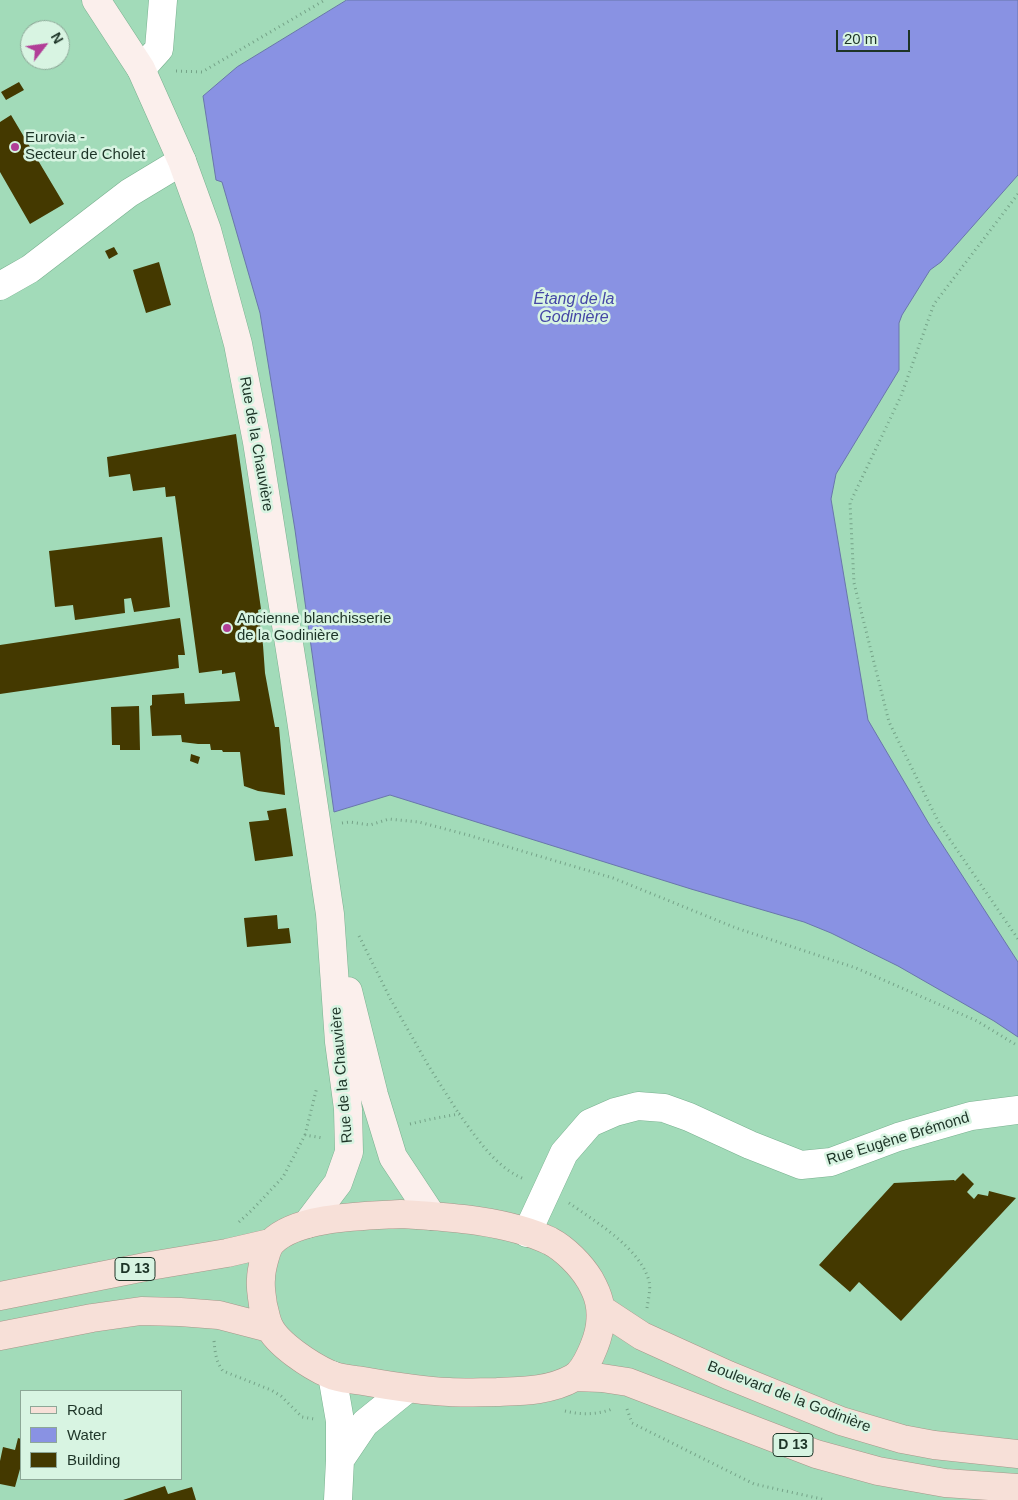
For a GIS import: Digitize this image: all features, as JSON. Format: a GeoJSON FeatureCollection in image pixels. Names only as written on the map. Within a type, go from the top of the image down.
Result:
{"type":"FeatureCollection","features":[{"type":"Feature","properties":{"kind":"main road","name":"Rue de la Chauvière"},"geometry":{"type":"LineString","coordinates":[[96,0],[140,69],[182,161],[207,230],[238,344],[257,442],[330,914],[339,1042],[348,1109],[349,1152],[338,1183],[307,1224]]}},
{"type":"Feature","properties":{"kind":"main road","name":"Rue de la Chauvière"},"geometry":{"type":"LineString","coordinates":[[330,914],[360,1039],[393,1157],[432,1216]]}},
{"type":"Feature","properties":{"kind":"main road"},"geometry":{"type":"LineString","coordinates":[[371,1215],[432,1216],[491,1224],[527,1233],[552,1242],[576,1262],[596,1291],[601,1310],[600,1329],[596,1345],[575,1377],[561,1384],[525,1391],[450,1392],[407,1389],[332,1375],[306,1362],[286,1346],[269,1328],[260,1280],[270,1243],[287,1232],[307,1224],[371,1215]]}},
{"type":"Feature","properties":{"kind":"main road","name":"D 13"},"geometry":{"type":"LineString","coordinates":[[0,1296],[150,1266],[227,1253],[270,1243]]}},
{"type":"Feature","properties":{"kind":"main road","name":"Boulevard de la Godinière"},"geometry":{"type":"LineString","coordinates":[[601,1310],[642,1336],[728,1375],[841,1421],[918,1442],[1018,1454]]}},
{"type":"Feature","properties":{"kind":"main road"},"geometry":{"type":"LineString","coordinates":[[0,1336],[92,1318],[141,1312],[180,1312],[218,1315],[269,1328]]}},
{"type":"Feature","properties":{"kind":"main road","name":"D 13"},"geometry":{"type":"LineString","coordinates":[[575,1377],[602,1378],[626,1391],[816,1454],[878,1472],[944,1483],[1018,1488]]}},
{"type":"Feature","properties":{"kind":"street"},"geometry":{"type":"LineString","coordinates":[[140,69],[159,49],[163,0]]}},
{"type":"Feature","properties":{"kind":"street"},"geometry":{"type":"LineString","coordinates":[[0,286],[30,269],[129,193],[182,161]]}},
{"type":"Feature","properties":{"kind":"street","name":"Rue Eugène Brémond"},"geometry":{"type":"LineString","coordinates":[[527,1233],[564,1153],[590,1123],[615,1112],[638,1106],[664,1108],[689,1117],[750,1145],[801,1164],[831,1162],[898,1137],[971,1116],[1018,1110]]}},
{"type":"Feature","properties":{"kind":"street"},"geometry":{"type":"LineString","coordinates":[[332,1375],[340,1421],[338,1500]]}},
{"type":"Feature","properties":{"kind":"street"},"geometry":{"type":"LineString","coordinates":[[340,1460],[365,1423],[407,1389]]}},
{"type":"Feature","properties":{"kind":"path"},"geometry":{"type":"LineString","coordinates":[[140,69],[202,72],[325,0]]}},
{"type":"Feature","properties":{"kind":"path"},"geometry":{"type":"LineString","coordinates":[[1018,194],[934,304],[901,396],[850,504],[854,583],[889,722],[940,825],[1018,939]]}},
{"type":"Feature","properties":{"kind":"path"},"geometry":{"type":"LineString","coordinates":[[317,827],[350,822],[370,825],[389,819],[419,822],[589,871],[666,899],[736,928],[856,968],[977,1021],[1018,1046]]}},
{"type":"Feature","properties":{"kind":"path"},"geometry":{"type":"LineString","coordinates":[[356,931],[428,1065],[459,1114],[498,1163],[518,1176],[547,1188],[570,1204],[620,1240],[631,1250],[642,1265],[649,1282],[649,1294],[642,1336]]}},
{"type":"Feature","properties":{"kind":"path"},"geometry":{"type":"LineString","coordinates":[[384,1130],[459,1114]]}},
{"type":"Feature","properties":{"kind":"path"},"geometry":{"type":"LineString","coordinates":[[227,1253],[230,1236],[235,1226],[283,1177],[305,1135],[349,1140]]}},
{"type":"Feature","properties":{"kind":"path"},"geometry":{"type":"LineString","coordinates":[[218,1315],[214,1336],[215,1353],[218,1365],[223,1370],[281,1396],[302,1417],[316,1420],[340,1421]]}},
{"type":"Feature","properties":{"kind":"path"},"geometry":{"type":"LineString","coordinates":[[559,1410],[591,1414],[607,1411],[614,1408],[626,1391]]}},
{"type":"Feature","properties":{"kind":"path"},"geometry":{"type":"LineString","coordinates":[[626,1391],[632,1423],[754,1484],[826,1500]]}},
{"type":"Feature","properties":{"kind":"water","name":"Étang de la Godinière"},"geometry":{"type":"Polygon","coordinates":[[[347,0],[1018,0],[1018,175],[941,262],[930,270],[902,315],[899,323],[899,370],[836,474],[831,499],[868,720],[929,824],[1018,962],[1018,1037],[994,1021],[898,966],[804,922],[691,889],[390,795],[334,812],[295,530],[260,313],[222,182],[216,180],[203,96],[237,67],[347,0]]]}},
{"type":"Feature","properties":{"kind":"building"},"geometry":{"type":"Polygon","coordinates":[[[19,82],[24,90],[6,100],[1,92],[19,82]]]}},
{"type":"Feature","properties":{"kind":"building","name":"Eurovia - Secteur de Cholet"},"geometry":{"type":"Polygon","coordinates":[[[11,115],[64,204],[30,224],[0,172],[0,122],[11,115]]]}},
{"type":"Feature","properties":{"kind":"building"},"geometry":{"type":"Polygon","coordinates":[[[114,247],[118,254],[109,259],[105,251],[114,247]]]}},
{"type":"Feature","properties":{"kind":"building"},"geometry":{"type":"Polygon","coordinates":[[[159,262],[171,305],[146,313],[133,270],[159,262]]]}},
{"type":"Feature","properties":{"kind":"building","name":"Ancienne blanchisserie de la Godinière"},"geometry":{"type":"Polygon","coordinates":[[[236,434],[261,609],[258,610],[265,673],[275,727],[279,727],[285,795],[258,791],[244,786],[240,752],[211,750],[210,744],[182,742],[181,735],[152,736],[150,706],[152,705],[152,695],[184,693],[185,704],[240,701],[235,672],[222,674],[222,670],[199,673],[175,496],[166,497],[165,487],[133,491],[130,474],[109,477],[107,457],[236,434]]]}},
{"type":"Feature","properties":{"kind":"building"},"geometry":{"type":"Polygon","coordinates":[[[162,537],[170,607],[134,612],[131,598],[124,599],[125,613],[75,620],[73,605],[55,607],[49,551],[162,537]]]}},
{"type":"Feature","properties":{"kind":"building"},"geometry":{"type":"Polygon","coordinates":[[[180,618],[185,655],[178,655],[179,668],[0,694],[0,645],[180,618]]]}},
{"type":"Feature","properties":{"kind":"building"},"geometry":{"type":"Polygon","coordinates":[[[139,706],[140,750],[120,750],[120,745],[112,745],[111,707],[139,706]]]}},
{"type":"Feature","properties":{"kind":"building"},"geometry":{"type":"Polygon","coordinates":[[[191,754],[200,757],[198,764],[190,761],[191,754]]]}},
{"type":"Feature","properties":{"kind":"building"},"geometry":{"type":"Polygon","coordinates":[[[286,808],[293,856],[255,861],[249,822],[269,820],[267,811],[286,808]]]}},
{"type":"Feature","properties":{"kind":"building"},"geometry":{"type":"Polygon","coordinates":[[[277,915],[278,929],[289,928],[291,943],[247,947],[244,918],[277,915]]]}},
{"type":"Feature","properties":{"kind":"building"},"geometry":{"type":"Polygon","coordinates":[[[963,1173],[974,1184],[967,1192],[974,1199],[978,1194],[988,1196],[989,1191],[1016,1198],[901,1321],[859,1282],[850,1292],[819,1265],[894,1183],[955,1181],[963,1173]]]}},
{"type":"Feature","properties":{"kind":"building"},"geometry":{"type":"Polygon","coordinates":[[[18,1438],[20,1439],[20,1469],[15,1487],[0,1484],[0,1461],[3,1447],[15,1450],[18,1438]]]}},
{"type":"Feature","properties":{"kind":"building"},"geometry":{"type":"Polygon","coordinates":[[[165,1486],[168,1494],[192,1487],[196,1500],[123,1500],[165,1486]]]}},
{"type":"Feature","properties":{"kind":"place","name":"Eurovia - Secteur de Cholet"},"geometry":{"type":"Point","coordinates":[15,147]}},
{"type":"Feature","properties":{"kind":"place","name":"Ancienne blanchisserie de la Godinière"},"geometry":{"type":"Point","coordinates":[227,628]}}]}
